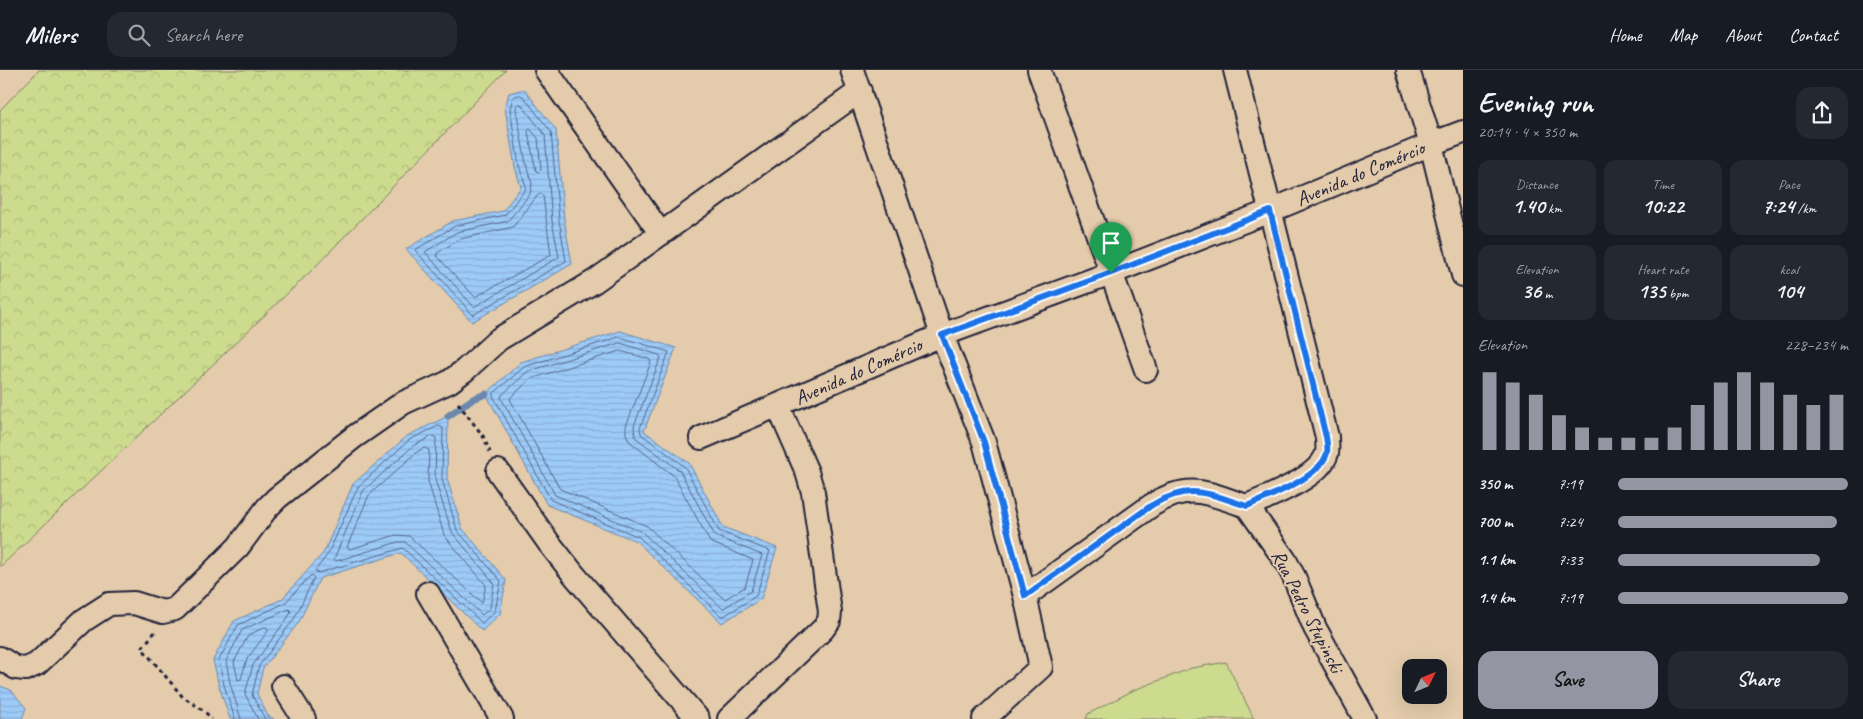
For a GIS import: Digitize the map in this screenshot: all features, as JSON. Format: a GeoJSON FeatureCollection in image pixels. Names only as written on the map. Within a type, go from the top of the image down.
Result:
{"type":"FeatureCollection","features":[{"type":"Feature","properties":{"kind":"street"},"geometry":{"type":"LineString","coordinates":[[546,70],[661,234]]}},
{"type":"Feature","properties":{"kind":"street"},"geometry":{"type":"LineString","coordinates":[[852,70],[942,335],[984,442],[1025,596],[1041,667],[984,719]]}},
{"type":"Feature","properties":{"kind":"street"},"geometry":{"type":"LineString","coordinates":[[1038,70],[1146,370]]}},
{"type":"Feature","properties":{"kind":"street"},"geometry":{"type":"LineString","coordinates":[[1025,596],[1168,495],[1186,491],[1204,493],[1247,506],[1304,479],[1322,462],[1327,452],[1326,437],[1236,70]]}},
{"type":"Feature","properties":{"kind":"street"},"geometry":{"type":"LineString","coordinates":[[1408,70],[1432,144],[1463,275]]}},
{"type":"Feature","properties":{"kind":"street"},"geometry":{"type":"LineString","coordinates":[[0,658],[16,668],[26,669],[37,664],[84,620],[109,604],[134,603],[163,612],[175,609],[238,546],[277,498],[354,437],[403,403],[450,382],[499,339],[595,281],[860,91]]}},
{"type":"Feature","properties":{"kind":"street","name":"Avenida do Comércio"},"geometry":{"type":"LineString","coordinates":[[701,438],[942,335],[1111,273],[1270,211],[1463,132]]}},
{"type":"Feature","properties":{"kind":"street"},"geometry":{"type":"LineString","coordinates":[[729,719],[823,629],[828,621],[830,612],[813,492],[807,472],[778,406]]}},
{"type":"Feature","properties":{"kind":"street"},"geometry":{"type":"LineString","coordinates":[[498,471],[575,576],[698,719]]}},
{"type":"Feature","properties":{"kind":"street","name":"Rua Pedro Stupinski"},"geometry":{"type":"LineString","coordinates":[[1247,506],[1290,568],[1315,628],[1365,719]]}},
{"type":"Feature","properties":{"kind":"street"},"geometry":{"type":"LineString","coordinates":[[428,593],[502,719]]}},
{"type":"Feature","properties":{"kind":"street"},"geometry":{"type":"LineString","coordinates":[[284,686],[304,719]]}},
{"type":"Feature","properties":{"kind":"path"},"geometry":{"type":"LineString","coordinates":[[458,402],[483,436],[498,471]]}},
{"type":"Feature","properties":{"kind":"path"},"geometry":{"type":"LineString","coordinates":[[175,609],[142,648],[182,696],[204,710],[212,719]]}},
{"type":"Feature","properties":{"kind":"green space"},"geometry":{"type":"Polygon","coordinates":[[[39,70],[506,70],[310,272],[0,567],[0,110],[39,70]]]}},
{"type":"Feature","properties":{"kind":"green space"},"geometry":{"type":"Polygon","coordinates":[[[1226,662],[1254,719],[1086,719],[1088,714],[1134,690],[1192,668],[1226,662]]]}},
{"type":"Feature","properties":{"kind":"water"},"geometry":{"type":"Polygon","coordinates":[[[524,89],[556,130],[564,219],[572,264],[472,322],[406,249],[453,221],[503,211],[521,187],[515,167],[505,108],[509,93],[524,89]]]}},
{"type":"Feature","properties":{"kind":"water"},"geometry":{"type":"Polygon","coordinates":[[[620,331],[676,348],[644,431],[689,463],[723,527],[777,548],[761,599],[722,623],[636,541],[547,505],[486,394],[521,362],[620,331]]]}},
{"type":"Feature","properties":{"kind":"water"},"geometry":{"type":"Polygon","coordinates":[[[448,416],[447,478],[462,528],[506,580],[500,614],[482,631],[401,553],[320,578],[299,622],[263,668],[257,694],[268,716],[274,719],[230,719],[213,660],[234,621],[282,599],[324,552],[353,484],[407,436],[448,416]]]}},
{"type":"Feature","properties":{"kind":"water"},"geometry":{"type":"Polygon","coordinates":[[[0,686],[11,690],[26,708],[22,719],[0,719],[0,686]]]}},
{"type":"Feature","properties":{"kind":"waterway"},"geometry":{"type":"LineString","coordinates":[[448,416],[473,399],[486,394]]}},
{"type":"Feature","properties":{"kind":"route"},"geometry":{"type":"LineString","coordinates":[[1270,211],[1326,437],[1327,452],[1322,462],[1304,479],[1247,506],[1204,493],[1186,491],[1168,495],[1025,596],[984,442],[942,335],[1111,273],[1270,211]]}}]}
